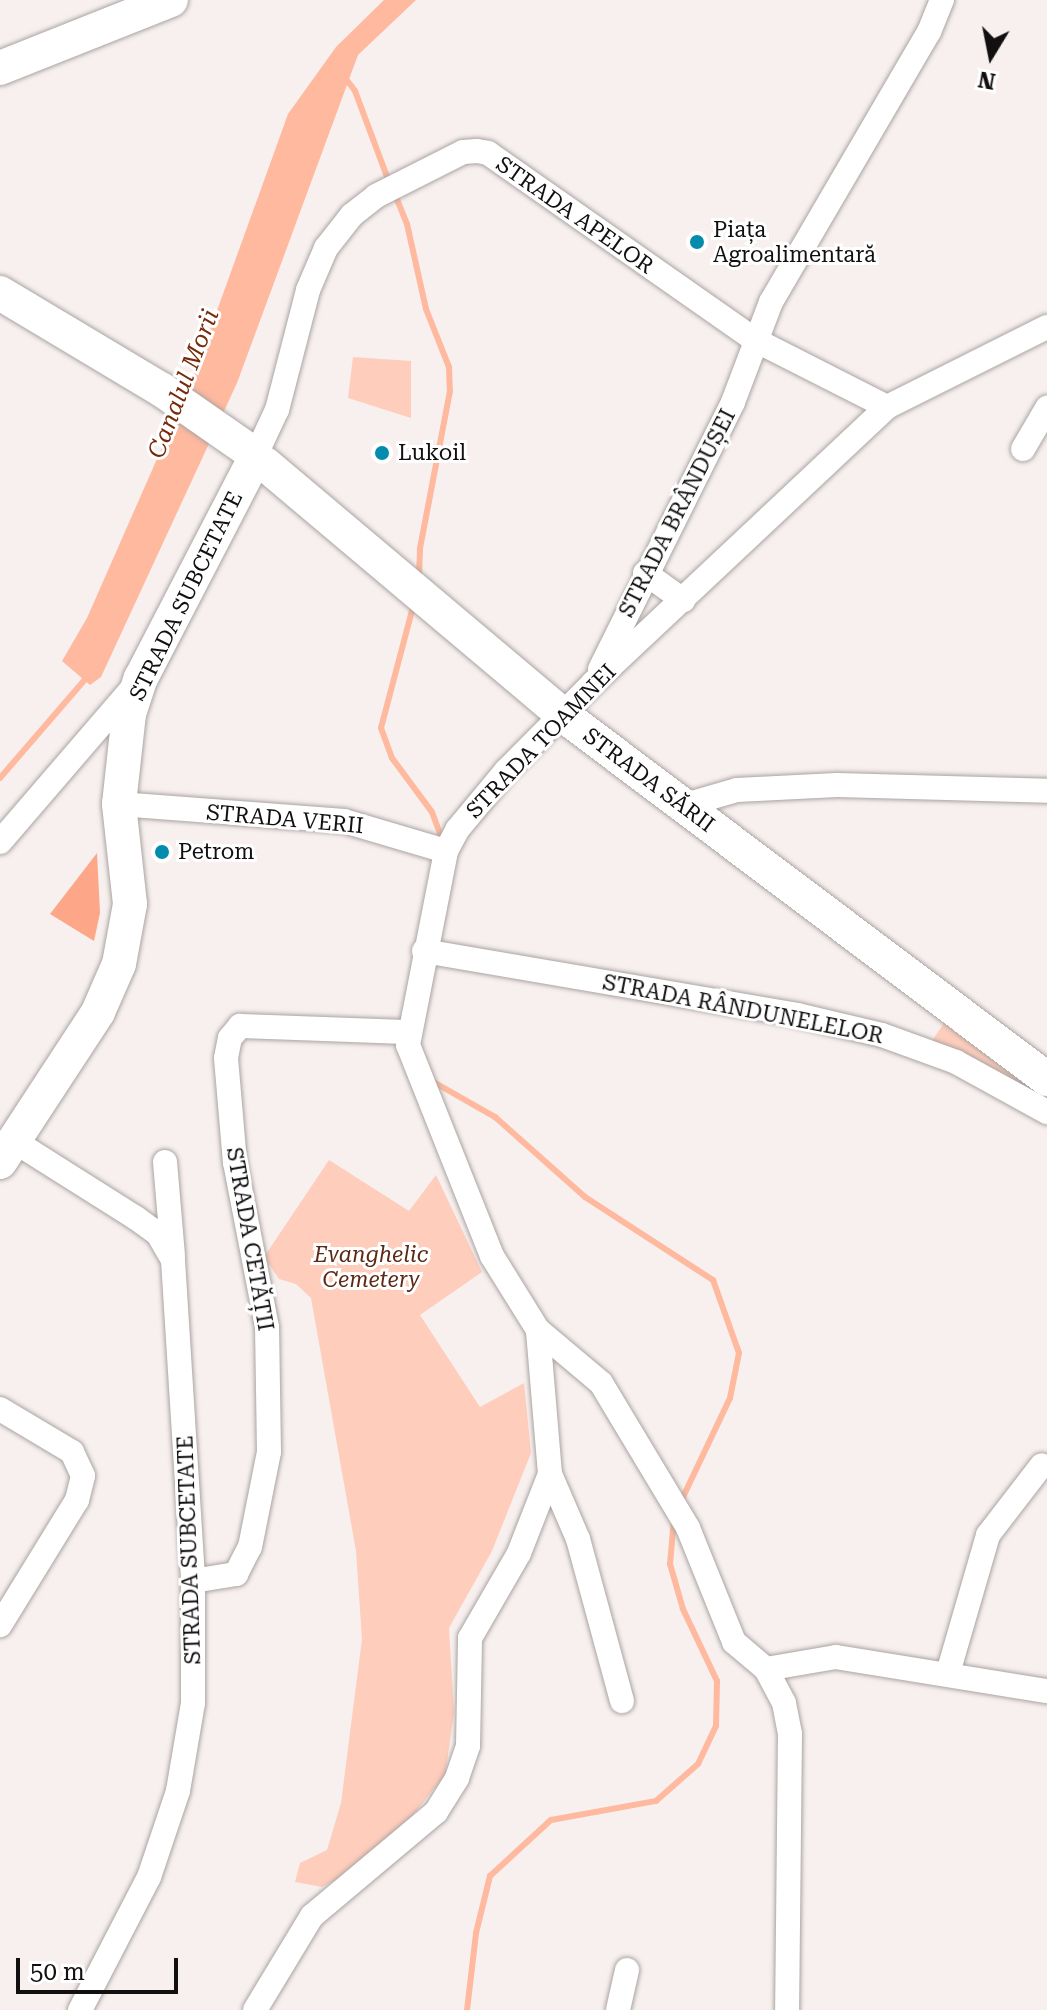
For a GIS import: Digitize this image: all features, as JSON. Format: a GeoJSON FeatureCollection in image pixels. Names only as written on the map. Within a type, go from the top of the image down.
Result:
{"type":"FeatureCollection","features":[{"type":"Feature","properties":{"kind":"street"},"geometry":{"type":"LineString","coordinates":[[0,68],[171,0]]}},
{"type":"Feature","properties":{"kind":"street","name":"STRADA BRÂNDUȘEI"},"geometry":{"type":"LineString","coordinates":[[593,683],[645,573],[733,402],[755,340],[796,257],[936,20],[942,0]]}},
{"type":"Feature","properties":{"kind":"street","name":"STRADA APELOR"},"geometry":{"type":"LineString","coordinates":[[250,453],[277,410],[308,290],[326,248],[352,215],[376,196],[463,152],[488,153],[755,340],[887,407]]}},
{"type":"Feature","properties":{"kind":"street","name":"STRADA SĂRII"},"geometry":{"type":"LineString","coordinates":[[0,293],[162,390],[250,453],[563,715],[1047,1079]]}},
{"type":"Feature","properties":{"kind":"street","name":"STRADA TOAMNEI"},"geometry":{"type":"LineString","coordinates":[[452,840],[593,683],[887,407],[1047,327]]}},
{"type":"Feature","properties":{"kind":"street"},"geometry":{"type":"LineString","coordinates":[[1023,449],[1047,408]]}},
{"type":"Feature","properties":{"kind":"street","name":"STRADA SUBCETATE"},"geometry":{"type":"LineString","coordinates":[[7,1152],[98,1012],[119,964],[130,894],[119,804],[126,728],[141,678],[250,453]]}},
{"type":"Feature","properties":{"kind":"street"},"geometry":{"type":"LineString","coordinates":[[645,573],[683,600]]}},
{"type":"Feature","properties":{"kind":"street"},"geometry":{"type":"LineString","coordinates":[[0,842],[141,678]]}},
{"type":"Feature","properties":{"kind":"street"},"geometry":{"type":"LineString","coordinates":[[682,806],[737,790],[793,787],[1047,791]]}},
{"type":"Feature","properties":{"kind":"street","name":"STRADA VERII"},"geometry":{"type":"LineString","coordinates":[[119,804],[344,821],[452,840]]}},
{"type":"Feature","properties":{"kind":"street"},"geometry":{"type":"LineString","coordinates":[[452,840],[433,952],[407,1032],[427,1101],[492,1256],[538,1330],[601,1383],[688,1528],[734,1642],[766,1669],[784,1703],[790,1734],[787,2010]]}},
{"type":"Feature","properties":{"kind":"street","name":"STRADA RÂNDUNELELOR"},"geometry":{"type":"LineString","coordinates":[[433,952],[797,1015],[882,1035],[956,1062],[1047,1112]]}},
{"type":"Feature","properties":{"kind":"street","name":"STRADA CETĂȚII"},"geometry":{"type":"LineString","coordinates":[[193,1581],[236,1574],[250,1547],[269,1452],[267,1327],[235,1163],[226,1058],[230,1038],[240,1026],[407,1032]]}},
{"type":"Feature","properties":{"kind":"street"},"geometry":{"type":"LineString","coordinates":[[7,1152],[136,1218],[158,1234],[173,1260]]}},
{"type":"Feature","properties":{"kind":"street","name":"STRADA SUBCETATE"},"geometry":{"type":"LineString","coordinates":[[80,2010],[149,1877],[178,1791],[193,1703],[193,1581],[165,1162]]}},
{"type":"Feature","properties":{"kind":"street"},"geometry":{"type":"LineString","coordinates":[[538,1330],[550,1474],[578,1539],[622,1701]]}},
{"type":"Feature","properties":{"kind":"street"},"geometry":{"type":"LineString","coordinates":[[0,1409],[72,1452],[83,1476],[77,1500],[0,1625]]}},
{"type":"Feature","properties":{"kind":"street"},"geometry":{"type":"LineString","coordinates":[[948,1673],[988,1535],[1042,1465]]}},
{"type":"Feature","properties":{"kind":"street"},"geometry":{"type":"LineString","coordinates":[[255,2010],[312,1916],[436,1812],[457,1778],[468,1746],[470,1638],[519,1553],[550,1474]]}},
{"type":"Feature","properties":{"kind":"street"},"geometry":{"type":"LineString","coordinates":[[766,1669],[836,1657],[1047,1691]]}},
{"type":"Feature","properties":{"kind":"street"},"geometry":{"type":"LineString","coordinates":[[618,2010],[627,1970]]}},
{"type":"Feature","properties":{"kind":"green space"},"geometry":{"type":"Polygon","coordinates":[[[353,357],[411,361],[411,418],[348,398],[353,357]]]}},
{"type":"Feature","properties":{"kind":"green space"},"geometry":{"type":"Polygon","coordinates":[[[954,1008],[1047,1079],[1047,1100],[932,1041],[954,1008]]]}},
{"type":"Feature","properties":{"kind":"green space","name":"Evanghelic Cemetery"},"geometry":{"type":"Polygon","coordinates":[[[329,1160],[409,1211],[436,1175],[482,1272],[420,1315],[480,1407],[524,1383],[531,1453],[492,1551],[449,1628],[454,1713],[445,1775],[405,1825],[344,1876],[322,1887],[295,1882],[300,1863],[327,1850],[341,1803],[362,1639],[356,1551],[311,1298],[296,1284],[279,1279],[264,1257],[329,1160]]]}},
{"type":"Feature","properties":{"kind":"shaded area"},"geometry":{"type":"Polygon","coordinates":[[[384,0],[416,0],[358,55],[237,383],[101,677],[90,685],[62,661],[87,618],[193,377],[288,114],[336,47],[384,0]]]}},
{"type":"Feature","properties":{"kind":"shaded area"},"geometry":{"type":"Polygon","coordinates":[[[97,853],[100,913],[94,941],[50,914],[97,853]]]}},
{"type":"Feature","properties":{"kind":"waterway"},"geometry":{"type":"LineString","coordinates":[[343,75],[355,91],[389,182]]}},
{"type":"Feature","properties":{"kind":"waterway"},"geometry":{"type":"LineString","coordinates":[[394,192],[407,224],[426,309],[449,367],[450,391],[420,549],[419,580]]}},
{"type":"Feature","properties":{"kind":"waterway"},"geometry":{"type":"LineString","coordinates":[[414,603],[381,728],[392,758],[432,812],[443,842]]}},
{"type":"Feature","properties":{"kind":"waterway","name":"Canalul Morii"},"geometry":{"type":"LineString","coordinates":[[0,778],[89,675]]}},
{"type":"Feature","properties":{"kind":"waterway"},"geometry":{"type":"LineString","coordinates":[[430,1080],[495,1117],[585,1197],[713,1280],[739,1353],[730,1398],[681,1501]]}},
{"type":"Feature","properties":{"kind":"waterway"},"geometry":{"type":"LineString","coordinates":[[467,2010],[476,1933],[490,1876],[551,1820],[656,1801],[698,1764],[716,1726],[717,1681],[683,1609],[670,1564],[674,1519]]}},
{"type":"Feature","properties":{"kind":"place","name":"Piața Agroalimentară"},"geometry":{"type":"Point","coordinates":[697,242]}},
{"type":"Feature","properties":{"kind":"place","name":"Lukoil"},"geometry":{"type":"Point","coordinates":[382,453]}},
{"type":"Feature","properties":{"kind":"place","name":"Petrom"},"geometry":{"type":"Point","coordinates":[162,852]}}]}
